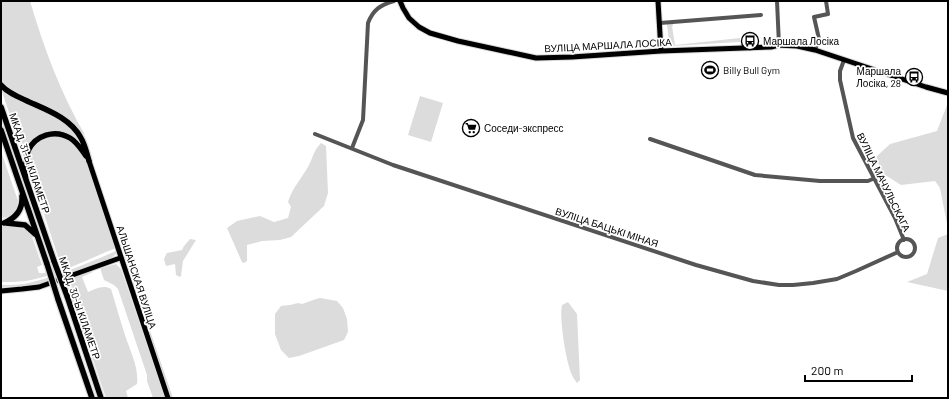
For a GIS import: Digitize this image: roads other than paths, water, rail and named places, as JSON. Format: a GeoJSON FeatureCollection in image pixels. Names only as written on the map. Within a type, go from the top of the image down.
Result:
{"type":"FeatureCollection","features":[{"type":"Feature","properties":{"kind":"highway"},"geometry":{"type":"LineString","coordinates":[[1,85],[14,95],[60,117],[69,123],[82,138],[89,162]]}},
{"type":"Feature","properties":{"kind":"highway","name":"МКАД, 31-Ы КІЛАМЕТР"},"geometry":{"type":"LineString","coordinates":[[1,107],[42,225]]}},
{"type":"Feature","properties":{"kind":"highway","name":"МКАД, 31-Ы КІЛАМЕТР"},"geometry":{"type":"LineString","coordinates":[[1,130],[34,227]]}},
{"type":"Feature","properties":{"kind":"highway"},"geometry":{"type":"LineString","coordinates":[[26,180],[28,152],[34,143],[47,134],[62,134],[70,138],[79,145],[89,162]]}},
{"type":"Feature","properties":{"kind":"highway"},"geometry":{"type":"LineString","coordinates":[[2,223],[13,218],[20,210],[22,202],[21,190]]}},
{"type":"Feature","properties":{"kind":"highway"},"geometry":{"type":"LineString","coordinates":[[2,223],[25,225],[29,227],[37,236]]}},
{"type":"Feature","properties":{"kind":"highway","name":"МКАД, 30-Ы КІЛАМЕТР"},"geometry":{"type":"LineString","coordinates":[[42,225],[101,398]]}},
{"type":"Feature","properties":{"kind":"highway","name":"МКАД, 30-Ы КІЛАМЕТР"},"geometry":{"type":"LineString","coordinates":[[34,227],[92,398]]}},
{"type":"Feature","properties":{"kind":"main road","name":"ВУЛІЦА МАРШАЛА ЛОСІКА"},"geometry":{"type":"LineString","coordinates":[[400,1],[409,18],[419,27],[430,33],[458,41],[526,56],[552,58],[716,48],[722,46],[797,46],[815,50],[926,88],[948,92]]}},
{"type":"Feature","properties":{"kind":"main road"},"geometry":{"type":"LineString","coordinates":[[658,1],[661,51]]}},
{"type":"Feature","properties":{"kind":"main road","name":"АЛЬШАНСКАЯ ВУЛІЦА"},"geometry":{"type":"LineString","coordinates":[[89,162],[168,398]]}},
{"type":"Feature","properties":{"kind":"main road"},"geometry":{"type":"LineString","coordinates":[[1,291],[38,287],[120,258]]}},
{"type":"Feature","properties":{"kind":"street"},"geometry":{"type":"LineString","coordinates":[[352,148],[363,120],[368,23],[372,14],[379,8],[394,1]]}},
{"type":"Feature","properties":{"kind":"street"},"geometry":{"type":"LineString","coordinates":[[777,1],[779,45]]}},
{"type":"Feature","properties":{"kind":"street"},"geometry":{"type":"LineString","coordinates":[[815,50],[819,39],[814,17],[828,14],[826,1]]}},
{"type":"Feature","properties":{"kind":"street"},"geometry":{"type":"LineString","coordinates":[[660,23],[761,15]]}},
{"type":"Feature","properties":{"kind":"street","name":"ВУЛІЦА МАЧУЛЬСКАГА"},"geometry":{"type":"LineString","coordinates":[[844,60],[840,71],[840,80],[853,138],[875,178],[904,240]]}},
{"type":"Feature","properties":{"kind":"street","name":"ВУЛІЦА БАЦЬКІ МІНАЯ"},"geometry":{"type":"LineString","coordinates":[[315,134],[393,165],[696,265],[753,281],[779,285],[813,283],[837,278],[898,252]]}},
{"type":"Feature","properties":{"kind":"street"},"geometry":{"type":"LineString","coordinates":[[650,139],[755,175],[820,182],[868,181],[875,178]]}},
{"type":"Feature","properties":{"kind":"street"},"geometry":{"type":"LineString","coordinates":[[904,240],[914,244],[915,251],[907,257],[903,257],[898,252],[899,243],[904,240]]}},
{"type":"Feature","properties":{"kind":"place","name":"Маршала Лосіка"},"geometry":{"type":"Point","coordinates":[750,41]}},
{"type":"Feature","properties":{"kind":"place","name":"Billy Bull Gym"},"geometry":{"type":"Point","coordinates":[710,70]}},
{"type":"Feature","properties":{"kind":"place","name":"Маршала Лосіка, 28"},"geometry":{"type":"Point","coordinates":[914,77]}},
{"type":"Feature","properties":{"kind":"place","name":"Соседи-экспресс"},"geometry":{"type":"Point","coordinates":[471,128]}}]}
